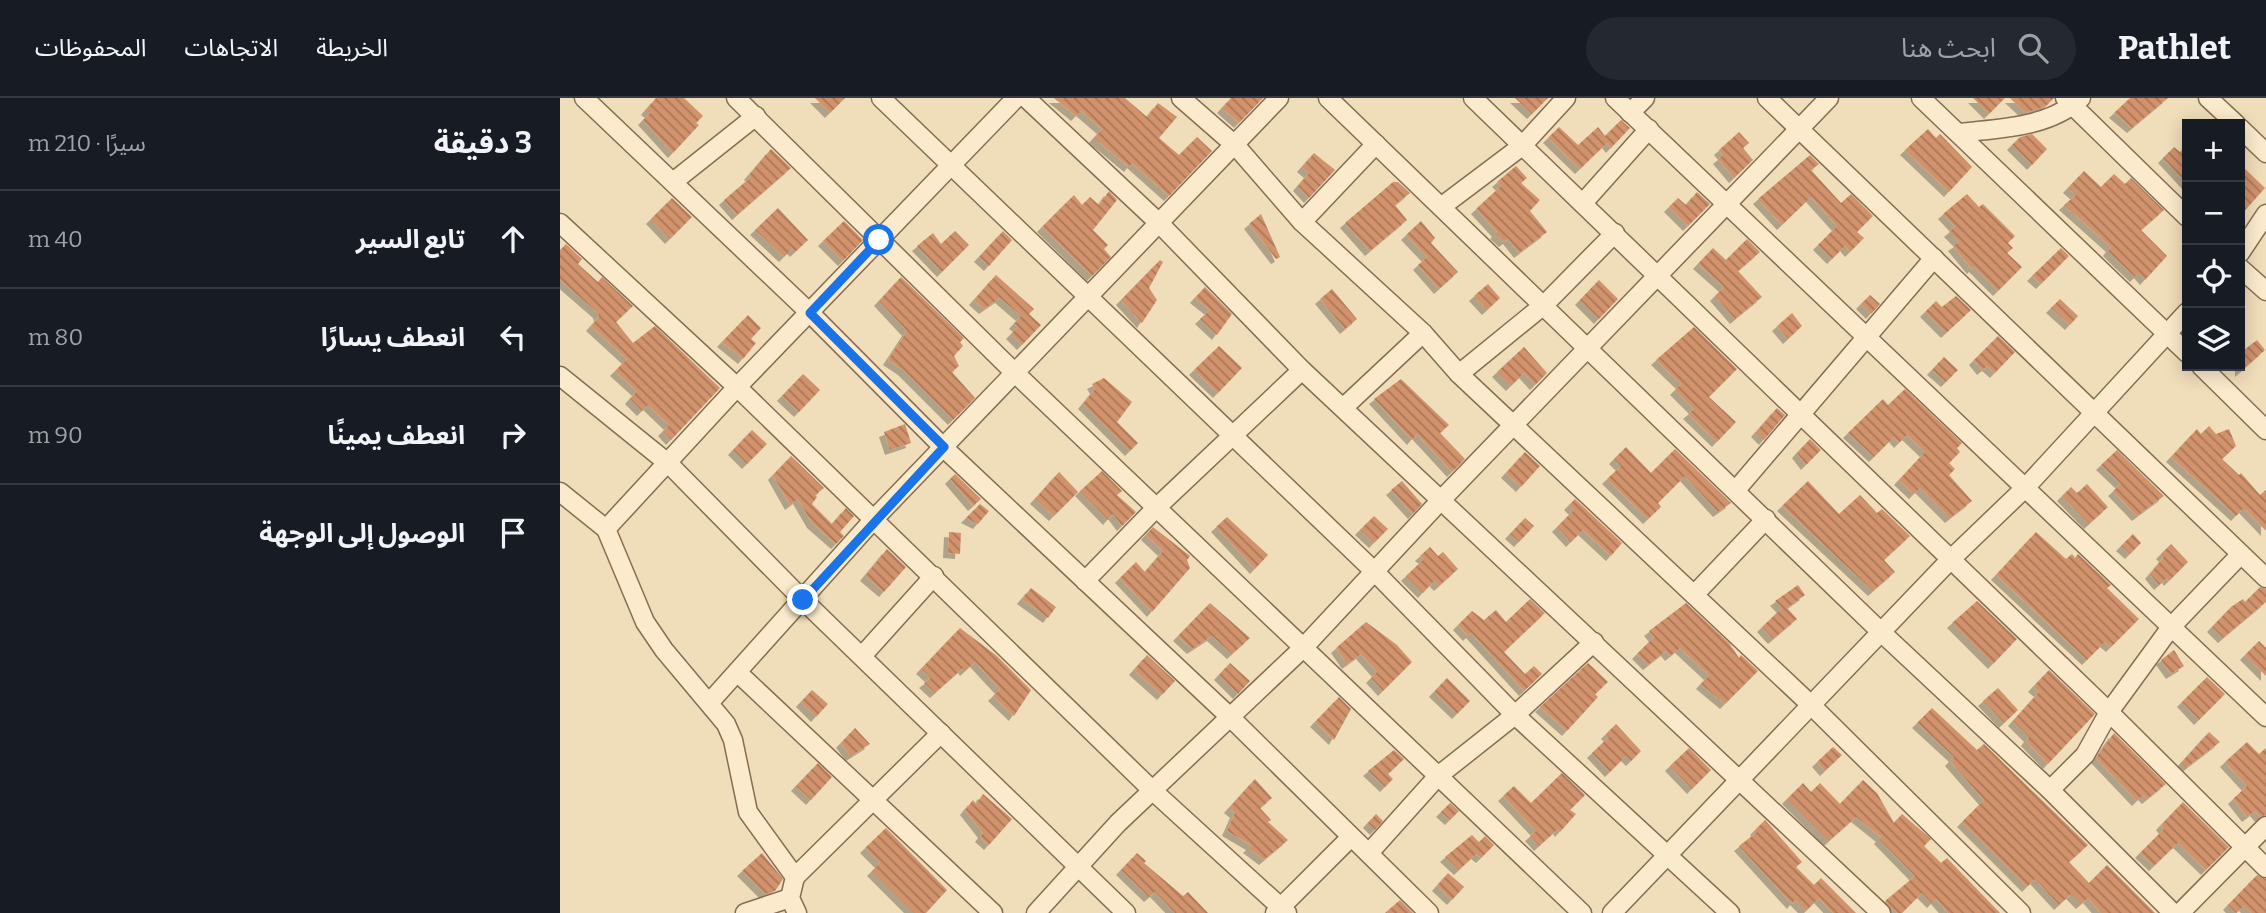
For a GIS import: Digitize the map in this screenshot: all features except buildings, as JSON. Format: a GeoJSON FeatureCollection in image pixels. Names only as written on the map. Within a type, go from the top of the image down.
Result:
{"type":"FeatureCollection","features":[{"type":"Feature","properties":{"kind":"street"},"geometry":{"type":"LineString","coordinates":[[584,98],[810,313],[944,447],[1231,718],[1429,913]]}},
{"type":"Feature","properties":{"kind":"street"},"geometry":{"type":"LineString","coordinates":[[736,98],[1015,373],[1582,913]]}},
{"type":"Feature","properties":{"kind":"street"},"geometry":{"type":"LineString","coordinates":[[881,98],[1374,572],[1515,715],[1730,913]]}},
{"type":"Feature","properties":{"kind":"street"},"geometry":{"type":"LineString","coordinates":[[606,529],[737,387],[1016,98]]}},
{"type":"Feature","properties":{"kind":"street"},"geometry":{"type":"LineString","coordinates":[[1026,98],[1159,223],[1303,370],[1741,778],[1881,913]]}},
{"type":"Feature","properties":{"kind":"street"},"geometry":{"type":"LineString","coordinates":[[1181,98],[1236,146],[1303,222],[1423,333],[1459,374],[1811,705],[2021,913]]}},
{"type":"Feature","properties":{"kind":"street"},"geometry":{"type":"LineString","coordinates":[[709,703],[875,518],[1236,146],[1279,98]]}},
{"type":"Feature","properties":{"kind":"street"},"geometry":{"type":"LineString","coordinates":[[1328,98],[1545,304],[1588,349],[1881,632],[2050,790],[2173,913]]}},
{"type":"Feature","properties":{"kind":"street"},"geometry":{"type":"LineString","coordinates":[[1474,98],[2109,712],[2266,868]]}},
{"type":"Feature","properties":{"kind":"street"},"geometry":{"type":"LineString","coordinates":[[1441,207],[1522,146],[1566,98]]}},
{"type":"Feature","properties":{"kind":"street"},"geometry":{"type":"LineString","coordinates":[[1615,98],[2266,717]]}},
{"type":"Feature","properties":{"kind":"street"},"geometry":{"type":"LineString","coordinates":[[1630,113],[1644,98]]}},
{"type":"Feature","properties":{"kind":"street"},"geometry":{"type":"LineString","coordinates":[[1767,98],[2266,578]]}},
{"type":"Feature","properties":{"kind":"street"},"geometry":{"type":"LineString","coordinates":[[1037,913],[1077,866],[1152,790],[1303,648],[1441,500],[1829,98]]}},
{"type":"Feature","properties":{"kind":"street"},"geometry":{"type":"LineString","coordinates":[[1921,98],[2182,348]]}},
{"type":"Feature","properties":{"kind":"street"},"geometry":{"type":"LineString","coordinates":[[2208,98],[2231,119]]}},
{"type":"Feature","properties":{"kind":"street"},"geometry":{"type":"LineString","coordinates":[[1959,133],[2039,122],[2073,101],[2182,213]]}},
{"type":"Feature","properties":{"kind":"street"},"geometry":{"type":"LineString","coordinates":[[673,182],[756,116]]}},
{"type":"Feature","properties":{"kind":"street"},"geometry":{"type":"LineString","coordinates":[[1583,203],[1649,129]]}},
{"type":"Feature","properties":{"kind":"street"},"geometry":{"type":"LineString","coordinates":[[2245,133],[2266,153]]}},
{"type":"Feature","properties":{"kind":"street"},"geometry":{"type":"LineString","coordinates":[[1303,222],[1376,144]]}},
{"type":"Feature","properties":{"kind":"street"},"geometry":{"type":"LineString","coordinates":[[2245,246],[2266,214]]}},
{"type":"Feature","properties":{"kind":"street"},"geometry":{"type":"LineString","coordinates":[[560,223],[875,518],[1152,790],[1281,911],[1351,837]]}},
{"type":"Feature","properties":{"kind":"street"},"geometry":{"type":"LineString","coordinates":[[1459,374],[1545,304],[1615,233]]}},
{"type":"Feature","properties":{"kind":"street"},"geometry":{"type":"LineString","coordinates":[[1735,490],[1934,258]]}},
{"type":"Feature","properties":{"kind":"street"},"geometry":{"type":"LineString","coordinates":[[2245,272],[2266,291]]}},
{"type":"Feature","properties":{"kind":"street"},"geometry":{"type":"LineString","coordinates":[[1612,913],[1950,559],[2025,488],[2092,411],[2182,317]]}},
{"type":"Feature","properties":{"kind":"street"},"geometry":{"type":"LineString","coordinates":[[1343,407],[1423,333]]}},
{"type":"Feature","properties":{"kind":"street"},"geometry":{"type":"LineString","coordinates":[[1085,581],[1156,508],[1303,370]]}},
{"type":"Feature","properties":{"kind":"street"},"geometry":{"type":"LineString","coordinates":[[2206,371],[2266,429]]}},
{"type":"Feature","properties":{"kind":"street"},"geometry":{"type":"LineString","coordinates":[[560,376],[668,464],[803,600],[1126,913]]}},
{"type":"Feature","properties":{"kind":"street"},"geometry":{"type":"LineString","coordinates":[[560,492],[606,529],[645,622],[664,650],[726,724],[733,740],[748,812],[795,877],[794,906],[745,913]]}},
{"type":"Feature","properties":{"kind":"street"},"geometry":{"type":"LineString","coordinates":[[1694,595],[1766,519]]}},
{"type":"Feature","properties":{"kind":"street"},"geometry":{"type":"LineString","coordinates":[[2050,790],[2085,755],[2109,712],[2171,627],[2241,554]]}},
{"type":"Feature","properties":{"kind":"street"},"geometry":{"type":"LineString","coordinates":[[862,656],[934,576]]}},
{"type":"Feature","properties":{"kind":"street"},"geometry":{"type":"LineString","coordinates":[[1369,853],[1438,776],[1515,715],[1594,642]]}},
{"type":"Feature","properties":{"kind":"street"},"geometry":{"type":"LineString","coordinates":[[737,672],[875,799],[993,913]]}},
{"type":"Feature","properties":{"kind":"street"},"geometry":{"type":"LineString","coordinates":[[795,877],[941,733]]}},
{"type":"Feature","properties":{"kind":"street"},"geometry":{"type":"LineString","coordinates":[[2180,913],[2266,826]]}},
{"type":"Feature","properties":{"kind":"route"},"geometry":{"type":"LineString","coordinates":[[803,600],[875,518],[944,447],[810,313],[879,240]]}}]}
